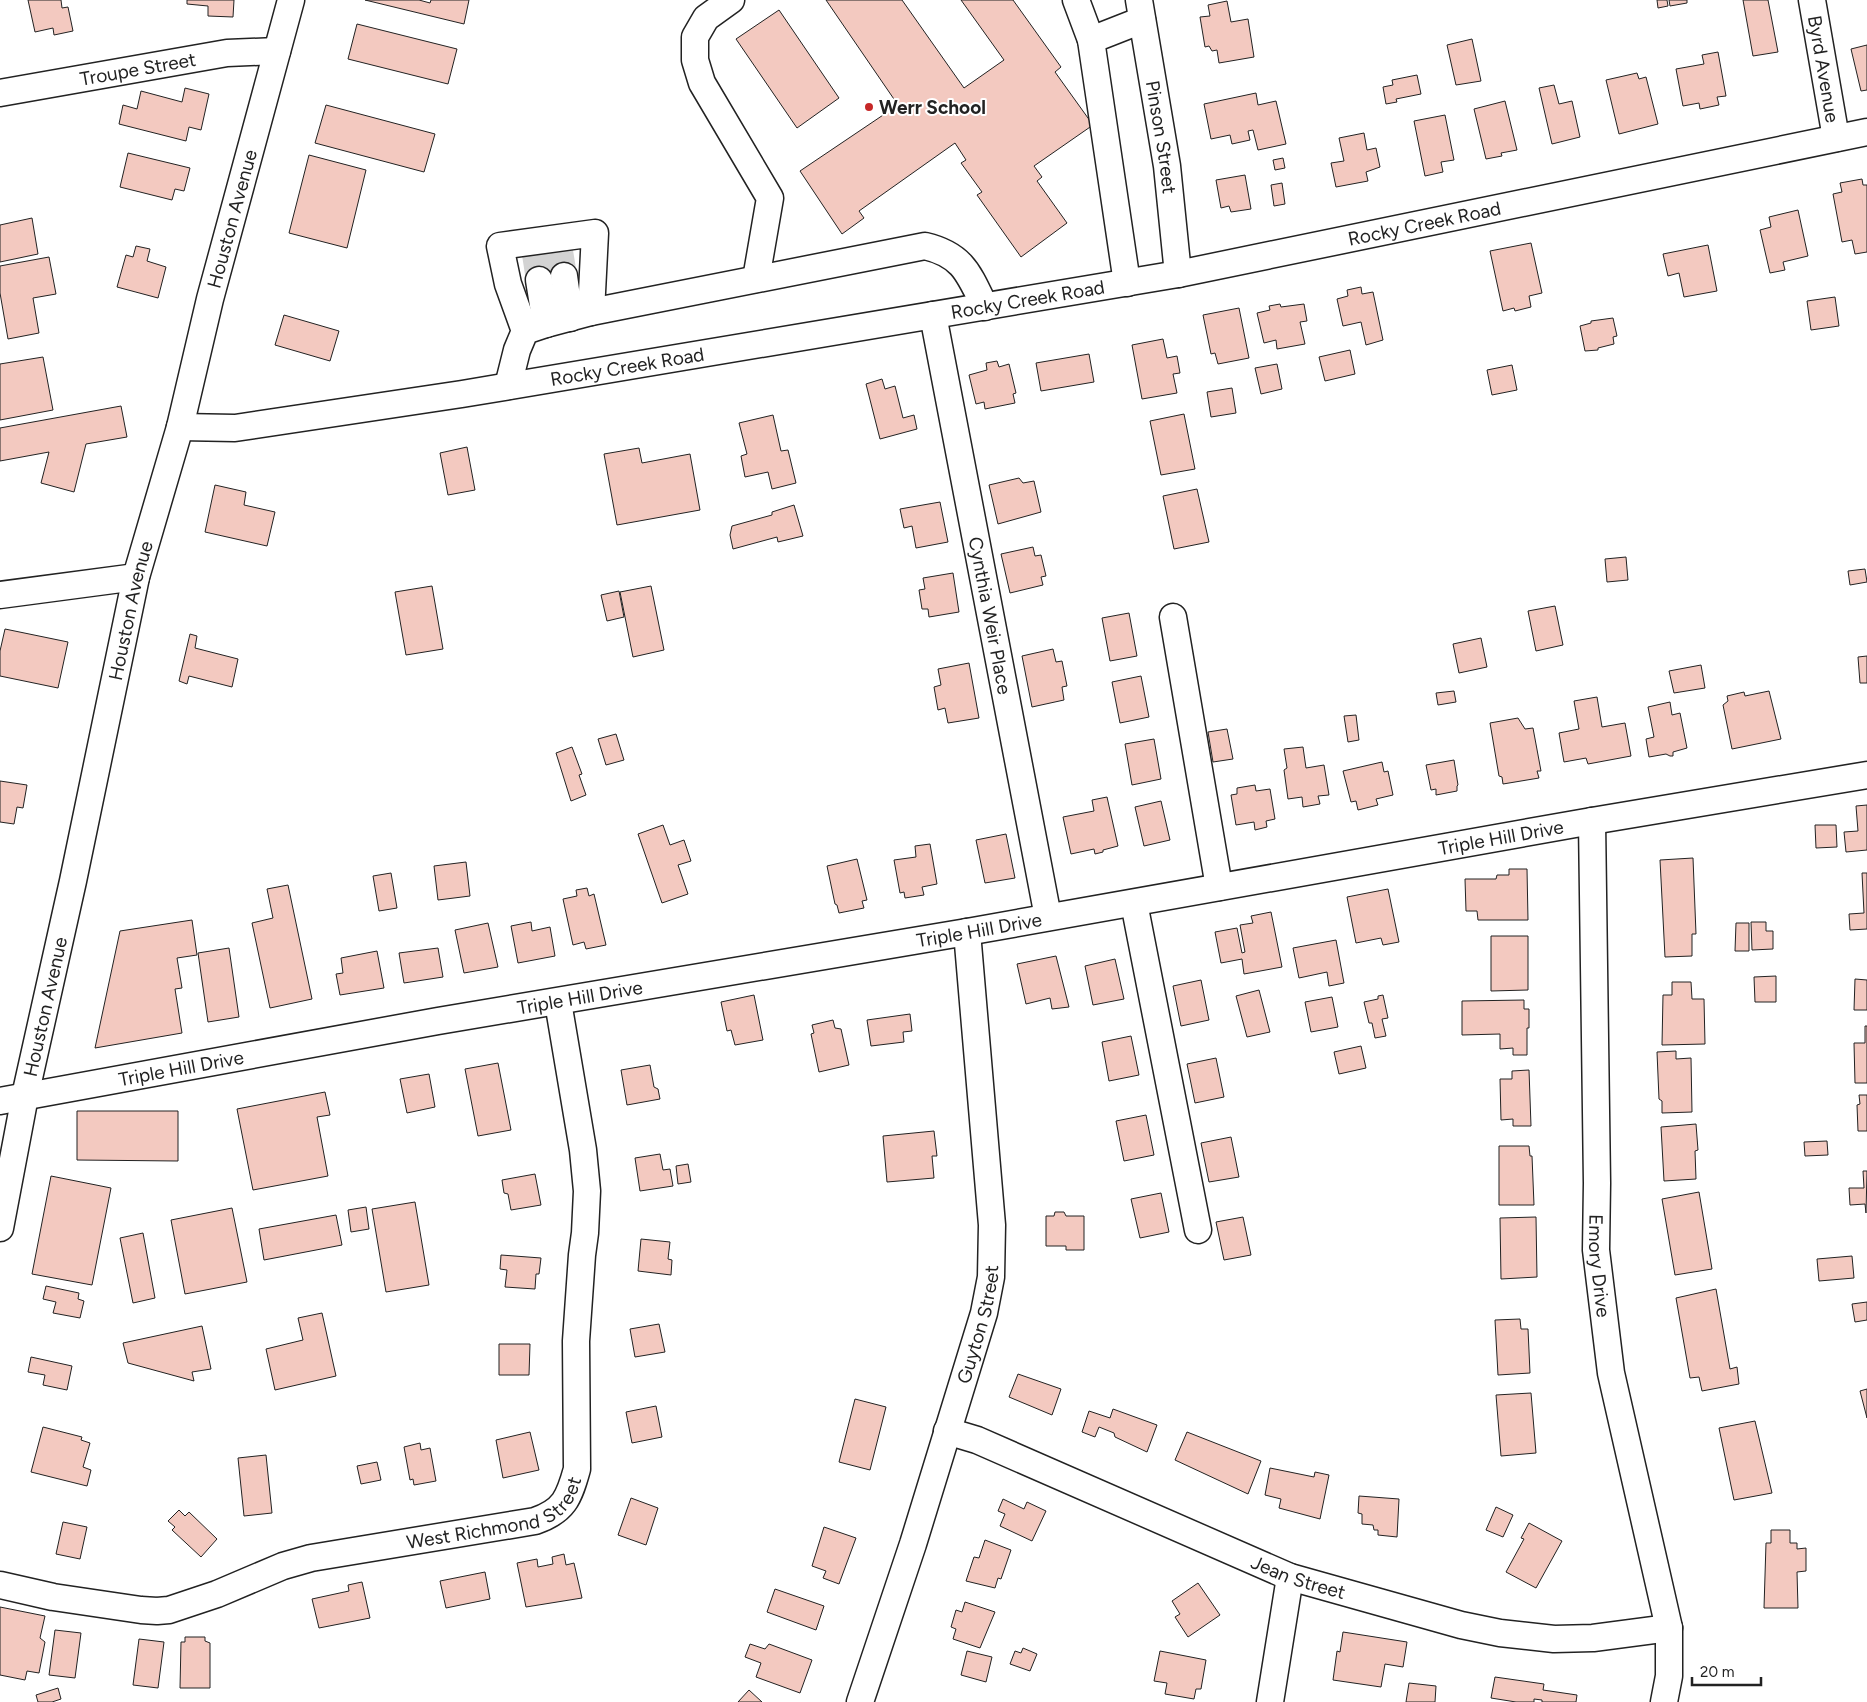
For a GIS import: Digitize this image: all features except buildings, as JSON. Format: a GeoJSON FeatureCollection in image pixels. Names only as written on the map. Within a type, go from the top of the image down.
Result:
{"type":"FeatureCollection","features":[{"type":"Feature","properties":{"kind":"street","name":"Houston Avenue"},"geometry":{"type":"LineString","coordinates":[[0,1228],[25,1096],[71,891],[136,577],[180,427],[210,299],[291,0]]}},
{"type":"Feature","properties":{"kind":"street"},"geometry":{"type":"LineString","coordinates":[[732,0],[706,18],[695,37],[694,60],[702,83],[770,198],[756,279]]}},
{"type":"Feature","properties":{"kind":"street"},"geometry":{"type":"LineString","coordinates":[[1076,0],[1091,40],[1127,283]]}},
{"type":"Feature","properties":{"kind":"street","name":"Byrd Avenue"},"geometry":{"type":"LineString","coordinates":[[1812,0],[1836,138]]}},
{"type":"Feature","properties":{"kind":"street"},"geometry":{"type":"LineString","coordinates":[[1091,40],[1141,10]]}},
{"type":"Feature","properties":{"kind":"street","name":"Pinson Street"},"geometry":{"type":"LineString","coordinates":[[1141,10],[1166,166],[1178,274]]}},
{"type":"Feature","properties":{"kind":"street","name":"Troupe Street"},"geometry":{"type":"LineString","coordinates":[[0,93],[227,54],[277,51]]}},
{"type":"Feature","properties":{"kind":"street","name":"Rocky Creek Road"},"geometry":{"type":"LineString","coordinates":[[180,427],[235,428],[508,386],[1127,283],[1867,132]]}},
{"type":"Feature","properties":{"kind":"street"},"geometry":{"type":"LineString","coordinates":[[595,233],[558,321],[508,284],[500,246],[534,248],[559,244],[595,233]]}},
{"type":"Feature","properties":{"kind":"street"},"geometry":{"type":"LineString","coordinates":[[508,386],[517,350],[558,321],[756,279],[925,246],[942,250],[957,260],[970,276],[985,307]]}},
{"type":"Feature","properties":{"kind":"street"},"geometry":{"type":"LineString","coordinates":[[552,278],[558,321]]}},
{"type":"Feature","properties":{"kind":"street","name":"Cynthia Weir Place"},"geometry":{"type":"LineString","coordinates":[[933,315],[1048,917]]}},
{"type":"Feature","properties":{"kind":"street"},"geometry":{"type":"LineString","coordinates":[[0,595],[136,577]]}},
{"type":"Feature","properties":{"kind":"street"},"geometry":{"type":"LineString","coordinates":[[1173,617],[1219,887]]}},
{"type":"Feature","properties":{"kind":"street","name":"Triple Hill Drive"},"geometry":{"type":"LineString","coordinates":[[0,1101],[438,1022],[1134,903],[1592,821],[1867,775]]}},
{"type":"Feature","properties":{"kind":"street","name":"Emory Drive"},"geometry":{"type":"LineString","coordinates":[[1592,821],[1597,1183],[1596,1250],[1612,1373],[1670,1628],[1669,1676],[1664,1702]]}},
{"type":"Feature","properties":{"kind":"street"},"geometry":{"type":"LineString","coordinates":[[1134,903],[1198,1230]]}},
{"type":"Feature","properties":{"kind":"street","name":"Guyton Street"},"geometry":{"type":"LineString","coordinates":[[860,1702],[913,1544],[984,1313],[991,1277],[992,1225],[967,932]]}},
{"type":"Feature","properties":{"kind":"street","name":"West Richmond Street"},"geometry":{"type":"LineString","coordinates":[[0,1585],[53,1597],[141,1610],[169,1610],[217,1594],[283,1566],[311,1558],[534,1521],[549,1516],[560,1508],[572,1486],[577,1469],[576,1340],[585,1233],[586,1191],[583,1150],[558,1002]]}},
{"type":"Feature","properties":{"kind":"street","name":"Jean Street"},"geometry":{"type":"LineString","coordinates":[[947,1431],[977,1440],[1290,1577],[1461,1625],[1500,1633],[1554,1639],[1593,1638],[1670,1628]]}},
{"type":"Feature","properties":{"kind":"street"},"geometry":{"type":"LineString","coordinates":[[1270,1702],[1290,1577]]}},
{"type":"Feature","properties":{"kind":"tunnel"},"geometry":{"type":"LineString","coordinates":[[560,251],[564,276]]}},
{"type":"Feature","properties":{"kind":"tunnel"},"geometry":{"type":"LineString","coordinates":[[535,254],[539,280]]}},
{"type":"Feature","properties":{"kind":"place","name":"Werr School"},"geometry":{"type":"Point","coordinates":[869,107]}}]}
